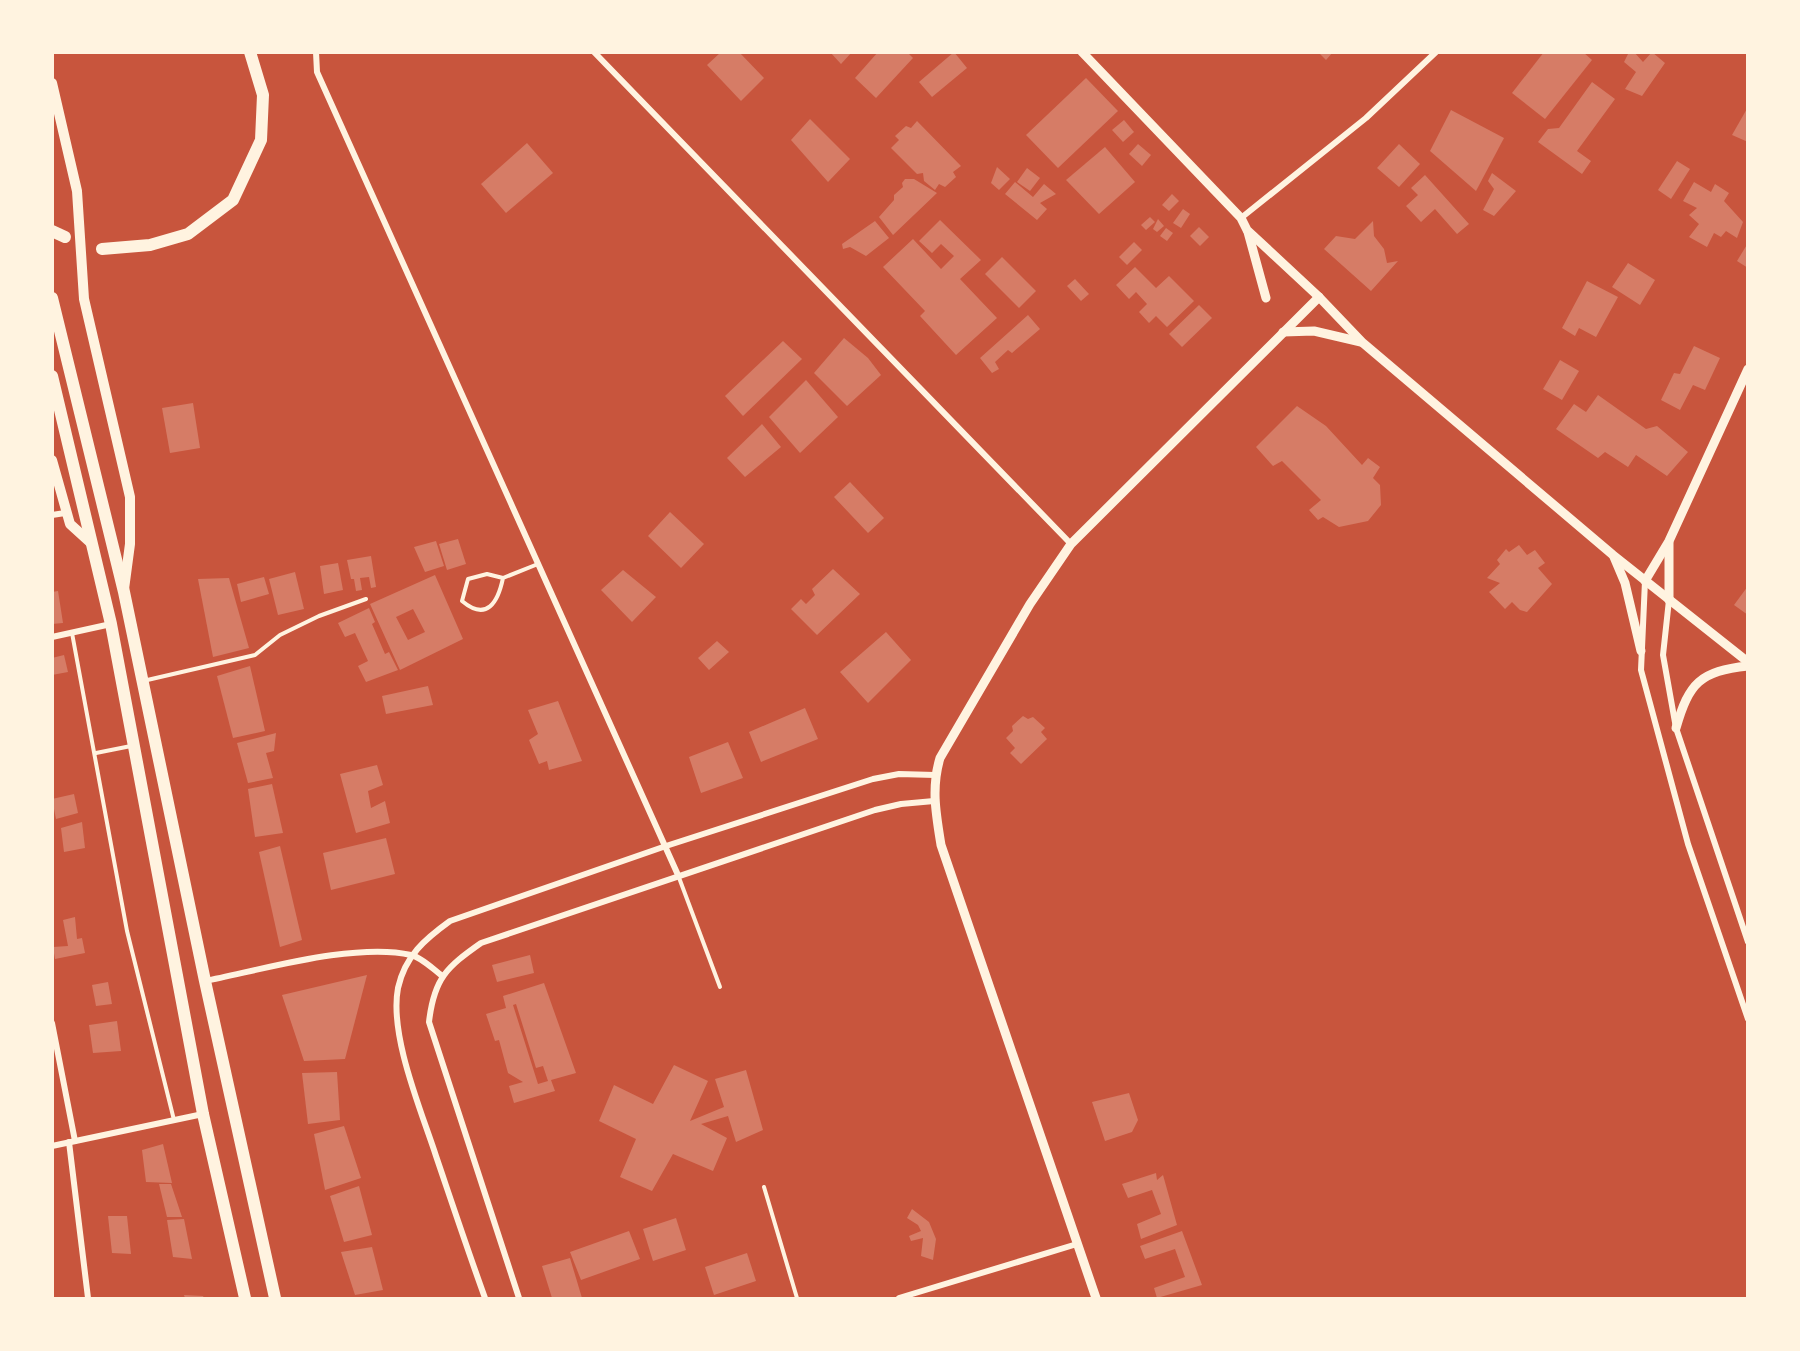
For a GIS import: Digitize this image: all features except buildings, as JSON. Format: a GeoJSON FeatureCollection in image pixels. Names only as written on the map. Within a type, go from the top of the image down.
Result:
{"type":"FeatureCollection","features":[{"type":"Feature","properties":{"kind":"highway"},"geometry":{"type":"LineString","coordinates":[[102,249],[150,245],[188,234],[232,200],[261,140],[263,94],[250,52]]}},
{"type":"Feature","properties":{"kind":"highway"},"geometry":{"type":"LineString","coordinates":[[52,231],[64,237]]}},
{"type":"Feature","properties":{"kind":"highway"},"geometry":{"type":"LineString","coordinates":[[52,298],[124,592],[205,981],[275,1299]]}},
{"type":"Feature","properties":{"kind":"highway"},"geometry":{"type":"LineString","coordinates":[[52,376],[111,624],[203,1114],[245,1299]]}},
{"type":"Feature","properties":{"kind":"main road"},"geometry":{"type":"LineString","coordinates":[[52,83],[77,191],[84,299],[130,497],[130,544],[124,592]]}},
{"type":"Feature","properties":{"kind":"main road"},"geometry":{"type":"LineString","coordinates":[[52,460],[65,513],[77,534],[92,544]]}},
{"type":"Feature","properties":{"kind":"street"},"geometry":{"type":"LineString","coordinates":[[316,52],[317,72],[678,875]]}},
{"type":"Feature","properties":{"kind":"street"},"geometry":{"type":"LineString","coordinates":[[594,52],[1071,544]]}},
{"type":"Feature","properties":{"kind":"street"},"geometry":{"type":"LineString","coordinates":[[1082,52],[1241,218],[1247,230],[1266,298]]}},
{"type":"Feature","properties":{"kind":"street"},"geometry":{"type":"LineString","coordinates":[[1241,218],[1366,118],[1436,52]]}},
{"type":"Feature","properties":{"kind":"street"},"geometry":{"type":"LineString","coordinates":[[1247,230],[1319,297],[1363,343],[1613,555],[1748,664]]}},
{"type":"Feature","properties":{"kind":"street"},"geometry":{"type":"LineString","coordinates":[[1096,1299],[941,845],[934,801],[935,775],[940,758],[1030,604],[1071,544],[1319,297]]}},
{"type":"Feature","properties":{"kind":"street"},"geometry":{"type":"LineString","coordinates":[[1283,332],[1314,331],[1363,343]]}},
{"type":"Feature","properties":{"kind":"street"},"geometry":{"type":"LineString","coordinates":[[1748,369],[1669,541],[1645,580],[1641,651],[1641,669],[1688,844],[1748,1019]]}},
{"type":"Feature","properties":{"kind":"street"},"geometry":{"type":"LineString","coordinates":[[52,514],[65,513]]}},
{"type":"Feature","properties":{"kind":"street"},"geometry":{"type":"LineString","coordinates":[[1669,541],[1669,600],[1663,655],[1676,728],[1748,942]]}},
{"type":"Feature","properties":{"kind":"street"},"geometry":{"type":"LineString","coordinates":[[1613,555],[1625,583],[1641,651]]}},
{"type":"Feature","properties":{"kind":"street"},"geometry":{"type":"LineString","coordinates":[[52,637],[111,624]]}},
{"type":"Feature","properties":{"kind":"street"},"geometry":{"type":"LineString","coordinates":[[1676,728],[1692,687],[1705,675],[1748,664]]}},
{"type":"Feature","properties":{"kind":"street"},"geometry":{"type":"LineString","coordinates":[[484,1299],[408,1074],[398,1024],[398,988],[421,942],[450,921],[666,846],[873,779],[899,774],[935,775]]}},
{"type":"Feature","properties":{"kind":"street"},"geometry":{"type":"LineString","coordinates":[[519,1299],[429,1022],[432,999],[441,975],[456,961],[482,943],[875,810],[901,804],[934,801]]}},
{"type":"Feature","properties":{"kind":"street"},"geometry":{"type":"LineString","coordinates":[[205,981],[324,956],[366,952],[413,955],[441,975]]}},
{"type":"Feature","properties":{"kind":"street"},"geometry":{"type":"LineString","coordinates":[[52,1023],[72,1141],[88,1299]]}},
{"type":"Feature","properties":{"kind":"street"},"geometry":{"type":"LineString","coordinates":[[52,1146],[203,1114]]}},
{"type":"Feature","properties":{"kind":"street"},"geometry":{"type":"LineString","coordinates":[[899,1299],[1077,1244]]}},
{"type":"Feature","properties":{"kind":"lane"},"geometry":{"type":"LineString","coordinates":[[503,578],[498,598],[493,606],[482,610],[471,608],[462,601],[468,579],[487,574],[503,578],[539,563]]}},
{"type":"Feature","properties":{"kind":"lane"},"geometry":{"type":"LineString","coordinates":[[142,681],[255,655],[280,635],[319,616],[366,599]]}},
{"type":"Feature","properties":{"kind":"lane"},"geometry":{"type":"LineString","coordinates":[[72,633],[96,753],[127,931],[174,1120]]}},
{"type":"Feature","properties":{"kind":"lane"},"geometry":{"type":"LineString","coordinates":[[96,753],[134,746]]}},
{"type":"Feature","properties":{"kind":"lane"},"geometry":{"type":"LineString","coordinates":[[678,875],[720,987]]}},
{"type":"Feature","properties":{"kind":"lane"},"geometry":{"type":"LineString","coordinates":[[764,1187],[796,1299]]}}]}
